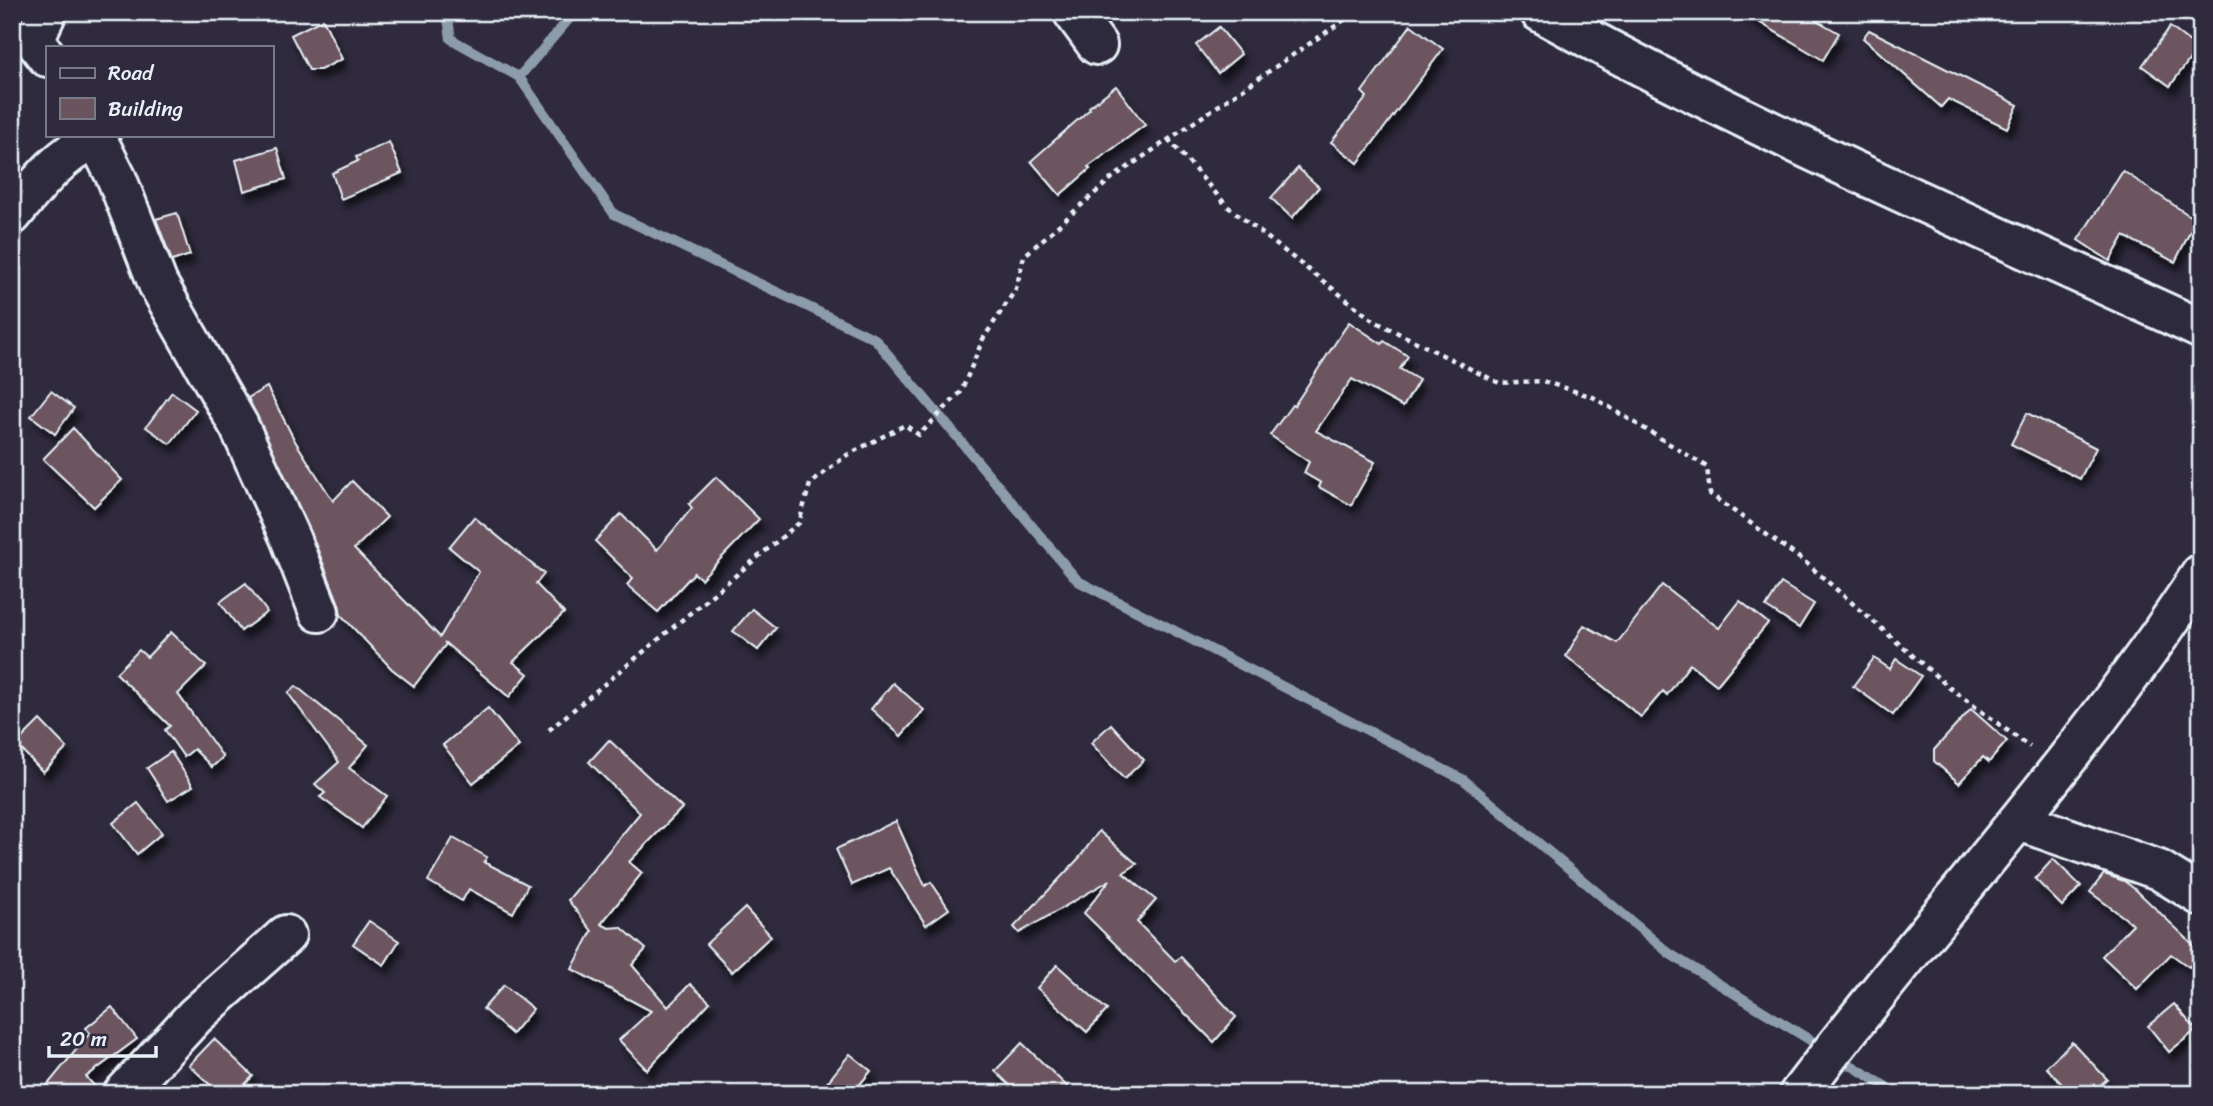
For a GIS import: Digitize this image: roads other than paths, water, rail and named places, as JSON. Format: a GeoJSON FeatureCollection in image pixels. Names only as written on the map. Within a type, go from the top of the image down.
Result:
{"type":"FeatureCollection","features":[{"type":"Feature","properties":{"kind":"street"},"geometry":{"type":"LineString","coordinates":[[46,56],[34,40],[47,12]]}},
{"type":"Feature","properties":{"kind":"street"},"geometry":{"type":"LineString","coordinates":[[1073,12],[1097,45]]}},
{"type":"Feature","properties":{"kind":"street"},"geometry":{"type":"LineString","coordinates":[[1540,12],[1625,60],[1769,131],[2201,329]]}},
{"type":"Feature","properties":{"kind":"street"},"geometry":{"type":"LineString","coordinates":[[12,215],[46,172],[71,150],[96,136],[117,179],[158,284],[239,426],[290,538],[319,612]]}},
{"type":"Feature","properties":{"kind":"street"},"geometry":{"type":"LineString","coordinates":[[1799,1094],[1890,974],[2060,771],[2146,657],[2201,574]]}},
{"type":"Feature","properties":{"kind":"street"},"geometry":{"type":"LineString","coordinates":[[2020,821],[2159,870],[2201,896]]}},
{"type":"Feature","properties":{"kind":"street"},"geometry":{"type":"LineString","coordinates":[[123,1094],[195,1016],[286,935]]}},
{"type":"Feature","properties":{"kind":"waterway"},"geometry":{"type":"LineString","coordinates":[[447,12],[451,39],[519,77],[614,214],[875,339],[1078,581],[1464,780],[1670,954],[1898,1094]]}},
{"type":"Feature","properties":{"kind":"waterway"},"geometry":{"type":"LineString","coordinates":[[519,77],[575,12]]}}]}
